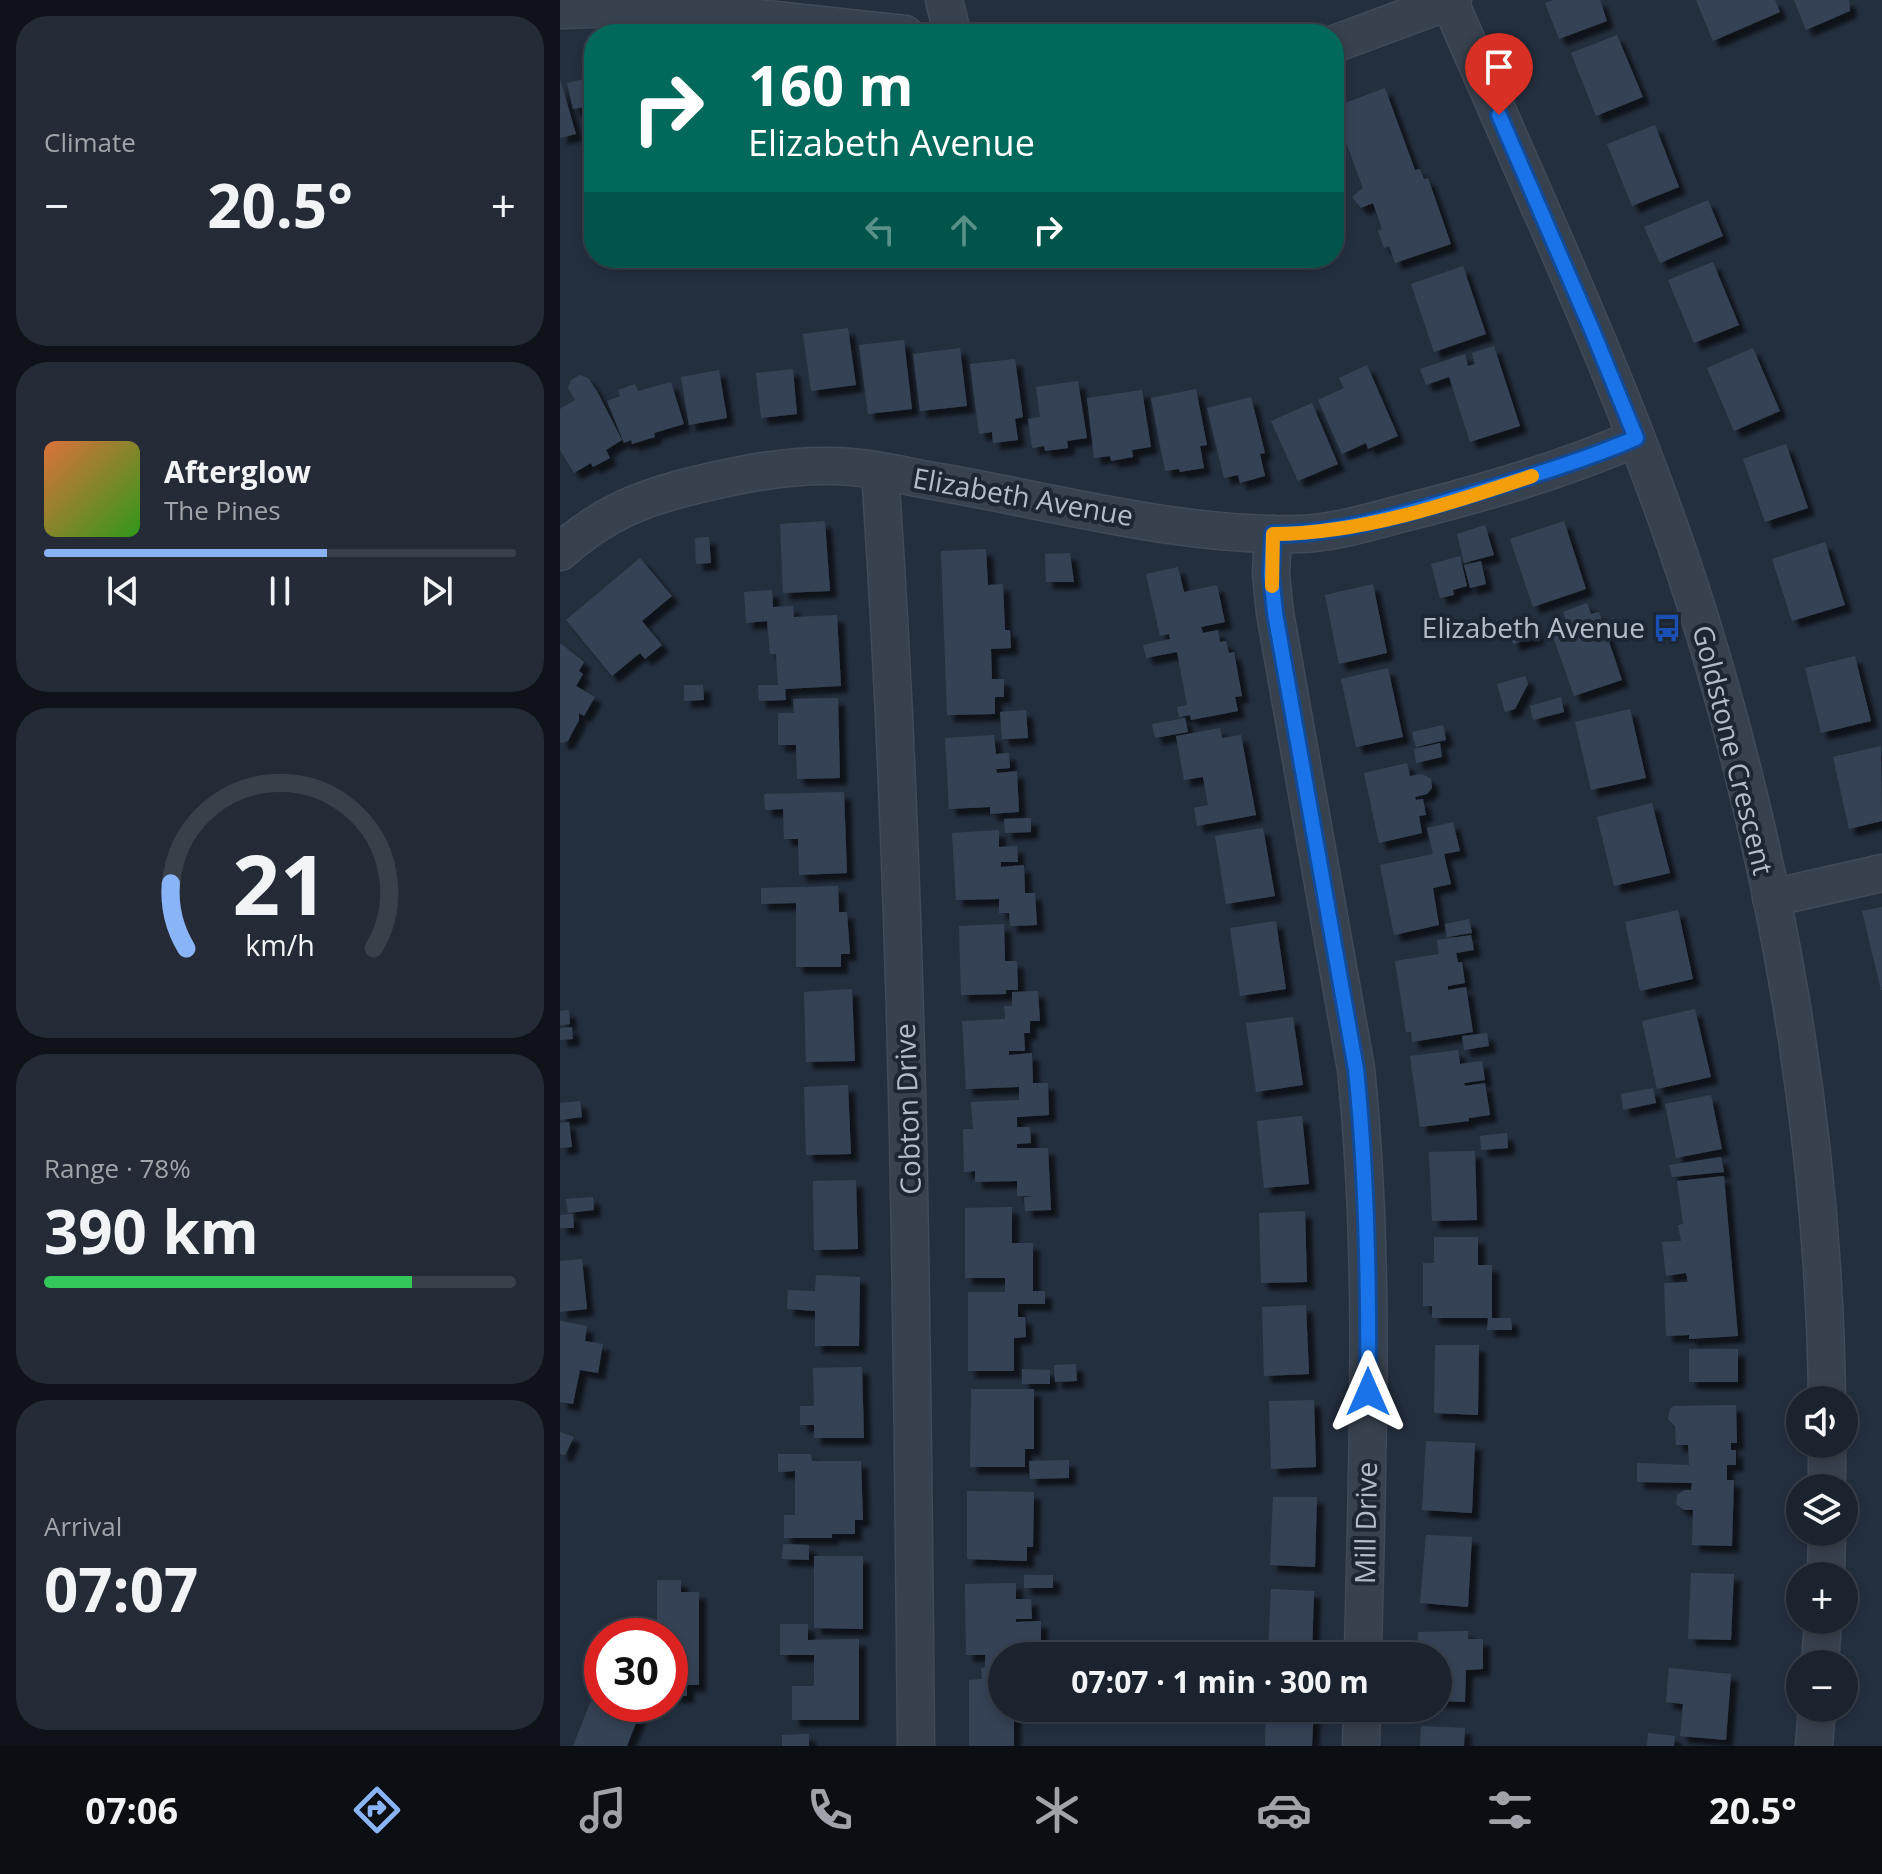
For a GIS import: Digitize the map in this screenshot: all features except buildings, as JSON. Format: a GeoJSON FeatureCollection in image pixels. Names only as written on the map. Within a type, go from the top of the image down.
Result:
{"type":"FeatureCollection","features":[{"type":"Feature","properties":{"kind":"street"},"geometry":{"type":"LineString","coordinates":[[944,0],[950,24]]}},
{"type":"Feature","properties":{"kind":"street"},"geometry":{"type":"LineString","coordinates":[[1344,40],[1450,0]]}},
{"type":"Feature","properties":{"kind":"street","name":"Goldstone Crescent"},"geometry":{"type":"LineString","coordinates":[[1450,0],[1636,438],[1697,611],[1737,750],[1771,898],[1796,1037],[1823,1287],[1827,1386]]}},
{"type":"Feature","properties":{"kind":"street"},"geometry":{"type":"LineString","coordinates":[[560,10],[656,7],[813,24]]}},
{"type":"Feature","properties":{"kind":"street","name":"Elizabeth Avenue"},"geometry":{"type":"LineString","coordinates":[[560,552],[614,512],[662,493],[784,468],[831,466],[880,472],[1176,525],[1273,534],[1339,529],[1429,507],[1525,478],[1636,438]]}},
{"type":"Feature","properties":{"kind":"street","name":"Cobton Drive"},"geometry":{"type":"LineString","coordinates":[[880,472],[902,925],[910,1171],[916,1746]]}},
{"type":"Feature","properties":{"kind":"street","name":"Mill Drive"},"geometry":{"type":"LineString","coordinates":[[1273,534],[1271,574],[1275,613],[1353,1054],[1363,1141],[1368,1362],[1363,1642]]}},
{"type":"Feature","properties":{"kind":"street"},"geometry":{"type":"LineString","coordinates":[[1771,898],[1882,873]]}},
{"type":"Feature","properties":{"kind":"street"},"geometry":{"type":"LineString","coordinates":[[1361,1746],[1362,1722]]}},
{"type":"Feature","properties":{"kind":"street"},"geometry":{"type":"LineString","coordinates":[[1814,1746],[1816,1722]]}},
{"type":"Feature","properties":{"kind":"slow traffic"},"geometry":{"type":"LineString","coordinates":[[1272,586],[1273,534],[1339,529],[1429,507],[1532,476]]}},
{"type":"Feature","properties":{"kind":"place","name":"Elizabeth Avenue"},"geometry":{"type":"Point","coordinates":[1667,628]}},
{"type":"Feature","properties":{"kind":"route"},"geometry":{"type":"LineString","coordinates":[[1368,1392],[1367,1216],[1356,1069],[1275,613],[1271,574],[1273,534],[1339,529],[1429,507],[1525,478],[1636,438],[1499,115]]}}]}
